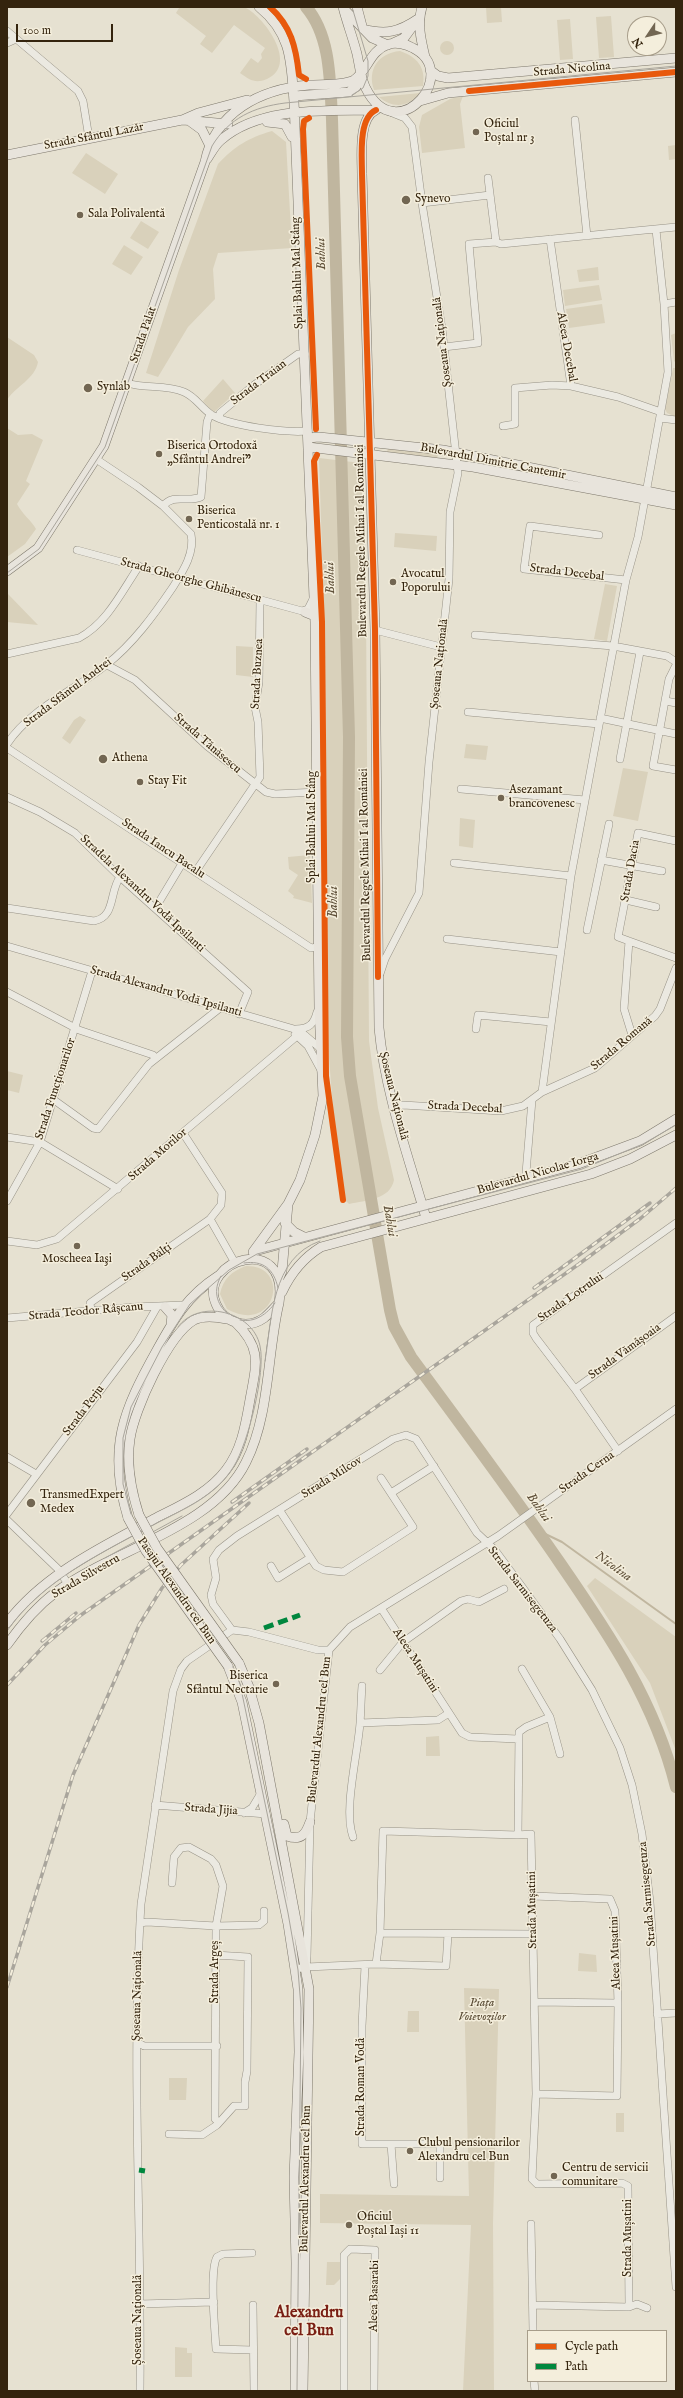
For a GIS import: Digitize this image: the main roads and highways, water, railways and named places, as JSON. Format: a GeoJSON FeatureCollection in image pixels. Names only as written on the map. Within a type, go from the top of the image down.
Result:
{"type":"FeatureCollection","features":[{"type":"Feature","properties":{"kind":"main road"},"geometry":{"type":"LineString","coordinates":[[253,1252],[288,1204],[300,1180],[315,1135],[323,1096],[318,1008],[318,792],[315,616],[313,599],[305,354],[293,92],[291,62],[286,42],[275,22],[259,7]]}},
{"type":"Feature","properties":{"kind":"main road"},"geometry":{"type":"LineString","coordinates":[[343,7],[376,41],[409,46],[426,59]]}},
{"type":"Feature","properties":{"kind":"main road"},"geometry":{"type":"LineString","coordinates":[[343,7],[361,74],[370,96],[388,111],[409,109],[420,100],[430,87],[430,70],[420,36],[419,18],[422,7]]}},
{"type":"Feature","properties":{"kind":"main road"},"geometry":{"type":"LineString","coordinates":[[357,7],[364,29]]}},
{"type":"Feature","properties":{"kind":"main road"},"geometry":{"type":"LineString","coordinates":[[293,92],[309,95],[348,92],[356,87],[361,74],[373,53],[404,38],[419,18]]}},
{"type":"Feature","properties":{"kind":"main road"},"geometry":{"type":"LineString","coordinates":[[364,29],[383,33],[402,30],[419,18]]}},
{"type":"Feature","properties":{"kind":"main road","name":"Strada Nicolina"},"geometry":{"type":"LineString","coordinates":[[430,70],[438,76],[448,78],[676,58]]}},
{"type":"Feature","properties":{"kind":"main road","name":"Strada Nicolina"},"geometry":{"type":"LineString","coordinates":[[420,100],[444,94],[469,91],[676,72]]}},
{"type":"Feature","properties":{"kind":"main road"},"geometry":{"type":"LineString","coordinates":[[293,92],[309,85],[350,82],[361,74]]}},
{"type":"Feature","properties":{"kind":"main road","name":"Strada Palat"},"geometry":{"type":"LineString","coordinates":[[7,571],[38,548],[96,459],[110,432],[204,162],[208,144],[223,123],[251,100],[293,92]]}},
{"type":"Feature","properties":{"kind":"main road","name":"Strada Sfântul Lazăr"},"geometry":{"type":"LineString","coordinates":[[186,120],[198,113],[251,100]]}},
{"type":"Feature","properties":{"kind":"main road","name":"Strada Palat"},"geometry":{"type":"LineString","coordinates":[[204,162],[221,140],[249,123],[308,112],[353,110],[388,111]]}},
{"type":"Feature","properties":{"kind":"main road","name":"Bulevardul Regele Mihai I al României"},"geometry":{"type":"LineString","coordinates":[[376,110],[369,113],[364,122],[362,152],[375,630],[378,977]]}},
{"type":"Feature","properties":{"kind":"main road"},"geometry":{"type":"LineString","coordinates":[[186,120],[202,130],[208,144]]}},
{"type":"Feature","properties":{"kind":"main road","name":"Strada Sfântul Lazăr"},"geometry":{"type":"LineString","coordinates":[[7,155],[186,120],[223,123],[249,123]]}},
{"type":"Feature","properties":{"kind":"main road"},"geometry":{"type":"LineString","coordinates":[[249,123],[285,124],[291,132],[296,148]]}},
{"type":"Feature","properties":{"kind":"main road","name":"Bulevardul Dimitrie Cantemir"},"geometry":{"type":"LineString","coordinates":[[308,439],[319,437],[457,454],[646,495],[676,505]]}},
{"type":"Feature","properties":{"kind":"main road","name":"Bulevardul Dimitrie Cantemir"},"geometry":{"type":"LineString","coordinates":[[308,439],[319,448],[458,464],[646,495],[676,497]]}},
{"type":"Feature","properties":{"kind":"main road"},"geometry":{"type":"LineString","coordinates":[[305,612],[315,616]]}},
{"type":"Feature","properties":{"kind":"main road","name":"Șoseaua Națională"},"geometry":{"type":"LineString","coordinates":[[378,977],[382,1060],[426,1218]]}},
{"type":"Feature","properties":{"kind":"main road","name":"Bulevardul Nicolae Iorga"},"geometry":{"type":"LineString","coordinates":[[304,1237],[527,1178],[616,1151],[640,1141],[676,1119]]}},
{"type":"Feature","properties":{"kind":"main road","name":"Bulevardul Nicolae Iorga"},"geometry":{"type":"LineString","coordinates":[[280,1299],[292,1274],[310,1253],[321,1247],[397,1224],[426,1218],[591,1174],[630,1159],[676,1135]]}},
{"type":"Feature","properties":{"kind":"main road"},"geometry":{"type":"LineString","coordinates":[[288,1204],[285,1223],[285,1242],[282,1271],[279,1278],[280,1299],[257,1322],[246,1324],[231,1321],[216,1305],[213,1292],[216,1280],[222,1273],[253,1252],[285,1242],[304,1237]]}},
{"type":"Feature","properties":{"kind":"main road"},"geometry":{"type":"LineString","coordinates":[[285,1223],[294,1232],[304,1237]]}},
{"type":"Feature","properties":{"kind":"main road"},"geometry":{"type":"LineString","coordinates":[[238,1261],[253,1258],[267,1263],[279,1278]]}},
{"type":"Feature","properties":{"kind":"main road","name":"Pasajul Alexandru cel Bun"},"geometry":{"type":"LineString","coordinates":[[222,1273],[200,1287],[183,1305],[142,1376],[128,1405],[118,1452],[120,1485],[128,1518],[139,1540],[219,1652],[236,1682],[242,1702],[261,1793]]}},
{"type":"Feature","properties":{"kind":"main road","name":"Strada Silvestru"},"geometry":{"type":"LineString","coordinates":[[7,1645],[31,1614],[68,1584],[178,1525],[220,1497],[246,1463],[260,1420],[280,1299]]}},
{"type":"Feature","properties":{"kind":"main road"},"geometry":{"type":"LineString","coordinates":[[161,1307],[172,1315],[171,1326]]}},
{"type":"Feature","properties":{"kind":"main road","name":"Pasajul Alexandru cel Bun"},"geometry":{"type":"LineString","coordinates":[[231,1321],[217,1316],[196,1319],[181,1331],[145,1392],[136,1413],[130,1439],[130,1484],[139,1515],[149,1537],[239,1663],[249,1687],[259,1723],[273,1792]]}},
{"type":"Feature","properties":{"kind":"main road","name":"Strada Silvestru"},"geometry":{"type":"LineString","coordinates":[[7,1623],[24,1603],[61,1573],[198,1495],[219,1479],[232,1460],[242,1439],[255,1376],[256,1355],[249,1336],[231,1321]]}},
{"type":"Feature","properties":{"kind":"main road"},"geometry":{"type":"LineString","coordinates":[[273,1792],[279,1800],[287,1836],[293,1838],[302,1837],[310,1822]]}},
{"type":"Feature","properties":{"kind":"main road","name":"Bulevardul Alexandru cel Bun"},"geometry":{"type":"LineString","coordinates":[[273,1792],[306,1967],[309,2001],[303,2391]]}},
{"type":"Feature","properties":{"kind":"main road","name":"Bulevardul Alexandru cel Bun"},"geometry":{"type":"LineString","coordinates":[[261,1793],[296,1969],[298,1989],[299,2052],[294,2177],[296,2263],[295,2391]]}},
{"type":"Feature","properties":{"kind":"waterway","name":"Bahlui"},"geometry":{"type":"LineString","coordinates":[[306,7],[314,19],[325,45],[328,60],[332,119],[349,737],[347,1037],[350,1076],[390,1310],[394,1326],[411,1357],[542,1537],[613,1643],[643,1697],[656,1726],[676,1787]]}},
{"type":"Feature","properties":{"kind":"waterway","name":"Nicolina"},"geometry":{"type":"LineString","coordinates":[[537,1530],[562,1542],[676,1624]]}},
{"type":"Feature","properties":{"kind":"tram line"},"geometry":{"type":"LineString","coordinates":[[352,7],[368,61],[368,76],[363,88],[352,95]]}},
{"type":"Feature","properties":{"kind":"tram line"},"geometry":{"type":"LineString","coordinates":[[7,573],[39,549],[105,447],[212,146],[226,128],[234,121],[263,107],[285,103],[676,66]]}},
{"type":"Feature","properties":{"kind":"tram line"},"geometry":{"type":"LineString","coordinates":[[297,2391],[301,2008],[298,1970],[288,1913],[240,1684],[232,1665],[143,1539],[132,1518],[123,1484],[123,1438],[131,1407],[162,1347],[190,1304],[229,1270],[257,1254],[582,1169],[643,1144],[676,1125]]}},
{"type":"Feature","properties":{"kind":"tram line"},"geometry":{"type":"LineString","coordinates":[[265,1361],[273,1309],[283,1275],[292,1261],[304,1249],[320,1241]]}},
{"type":"Feature","properties":{"kind":"tram line"},"geometry":{"type":"LineString","coordinates":[[244,1263],[257,1263],[267,1267],[274,1276],[278,1288]]}},
{"type":"Feature","properties":{"kind":"tram line"},"geometry":{"type":"LineString","coordinates":[[221,1276],[217,1286],[217,1296],[221,1306],[228,1314]]}},
{"type":"Feature","properties":{"kind":"tram line"},"geometry":{"type":"LineString","coordinates":[[240,1320],[245,1321],[256,1319],[268,1311],[275,1303]]}},
{"type":"Feature","properties":{"kind":"tram line"},"geometry":{"type":"LineString","coordinates":[[7,1631],[21,1613],[55,1582],[94,1557],[189,1507],[218,1485],[234,1466],[250,1425],[258,1389],[261,1358],[260,1346],[255,1334],[247,1324],[237,1317],[224,1312],[211,1311],[199,1313],[187,1318],[178,1327]]}},
{"type":"Feature","properties":{"kind":"tram line"},"geometry":{"type":"LineString","coordinates":[[105,1558],[182,1516]]}},
{"type":"Feature","properties":{"kind":"railway"},"geometry":{"type":"LineString","coordinates":[[7,1685],[45,1645],[81,1615],[579,1264],[641,1218],[676,1188]]}},
{"type":"Feature","properties":{"kind":"railway"},"geometry":{"type":"LineString","coordinates":[[534,1288],[650,1203]]}},
{"type":"Feature","properties":{"kind":"railway"},"geometry":{"type":"LineString","coordinates":[[232,1502],[307,1449]]}},
{"type":"Feature","properties":{"kind":"railway"},"geometry":{"type":"LineString","coordinates":[[7,1987],[73,1775],[139,1625],[162,1588],[181,1565],[249,1503]]}},
{"type":"Feature","properties":{"kind":"railway"},"geometry":{"type":"LineString","coordinates":[[42,1641],[76,1613]]}},
{"type":"Feature","properties":{"kind":"place","name":"Oficiul Poștal nr 3"},"geometry":{"type":"Point","coordinates":[476,132]}},
{"type":"Feature","properties":{"kind":"place","name":"Synevo"},"geometry":{"type":"Point","coordinates":[406,200]}},
{"type":"Feature","properties":{"kind":"place","name":"Sala Polivalentă"},"geometry":{"type":"Point","coordinates":[80,215]}},
{"type":"Feature","properties":{"kind":"place","name":"Synlab"},"geometry":{"type":"Point","coordinates":[88,388]}},
{"type":"Feature","properties":{"kind":"place","name":"Biserica Ortodoxă „Sfântul Andrei”"},"geometry":{"type":"Point","coordinates":[159,454]}},
{"type":"Feature","properties":{"kind":"place","name":"Biserica Penticostală nr. 1"},"geometry":{"type":"Point","coordinates":[189,519]}},
{"type":"Feature","properties":{"kind":"place","name":"Avocatul Poporului"},"geometry":{"type":"Point","coordinates":[393,582]}},
{"type":"Feature","properties":{"kind":"place","name":"Athena"},"geometry":{"type":"Point","coordinates":[103,759]}},
{"type":"Feature","properties":{"kind":"place","name":"Stay Fit"},"geometry":{"type":"Point","coordinates":[140,782]}},
{"type":"Feature","properties":{"kind":"place","name":"Asezamant brancovenesc"},"geometry":{"type":"Point","coordinates":[501,798]}},
{"type":"Feature","properties":{"kind":"place","name":"Moscheea Iaşi"},"geometry":{"type":"Point","coordinates":[77,1246]}},
{"type":"Feature","properties":{"kind":"place","name":"TransmedExpert Medex"},"geometry":{"type":"Point","coordinates":[31,1503]}},
{"type":"Feature","properties":{"kind":"place","name":"Biserica Sfântul Nectarie"},"geometry":{"type":"Point","coordinates":[276,1684]}},
{"type":"Feature","properties":{"kind":"place","name":"Clubul pensionarilor Alexandru cel Bun"},"geometry":{"type":"Point","coordinates":[410,2151]}},
{"type":"Feature","properties":{"kind":"place","name":"Centru de servicii comunitare"},"geometry":{"type":"Point","coordinates":[554,2176]}},
{"type":"Feature","properties":{"kind":"place","name":"Oficiul Poștal Iași 11"},"geometry":{"type":"Point","coordinates":[349,2225]}},
{"type":"Feature","properties":{"kind":"district","name":"Alexandru cel Bun"},"geometry":{"type":"Point","coordinates":[309,2323]}},
{"type":"Feature","properties":{"kind":"park label","name":"Piața Voievozilor"},"geometry":{"type":"Point","coordinates":[482,2011]}}]}
